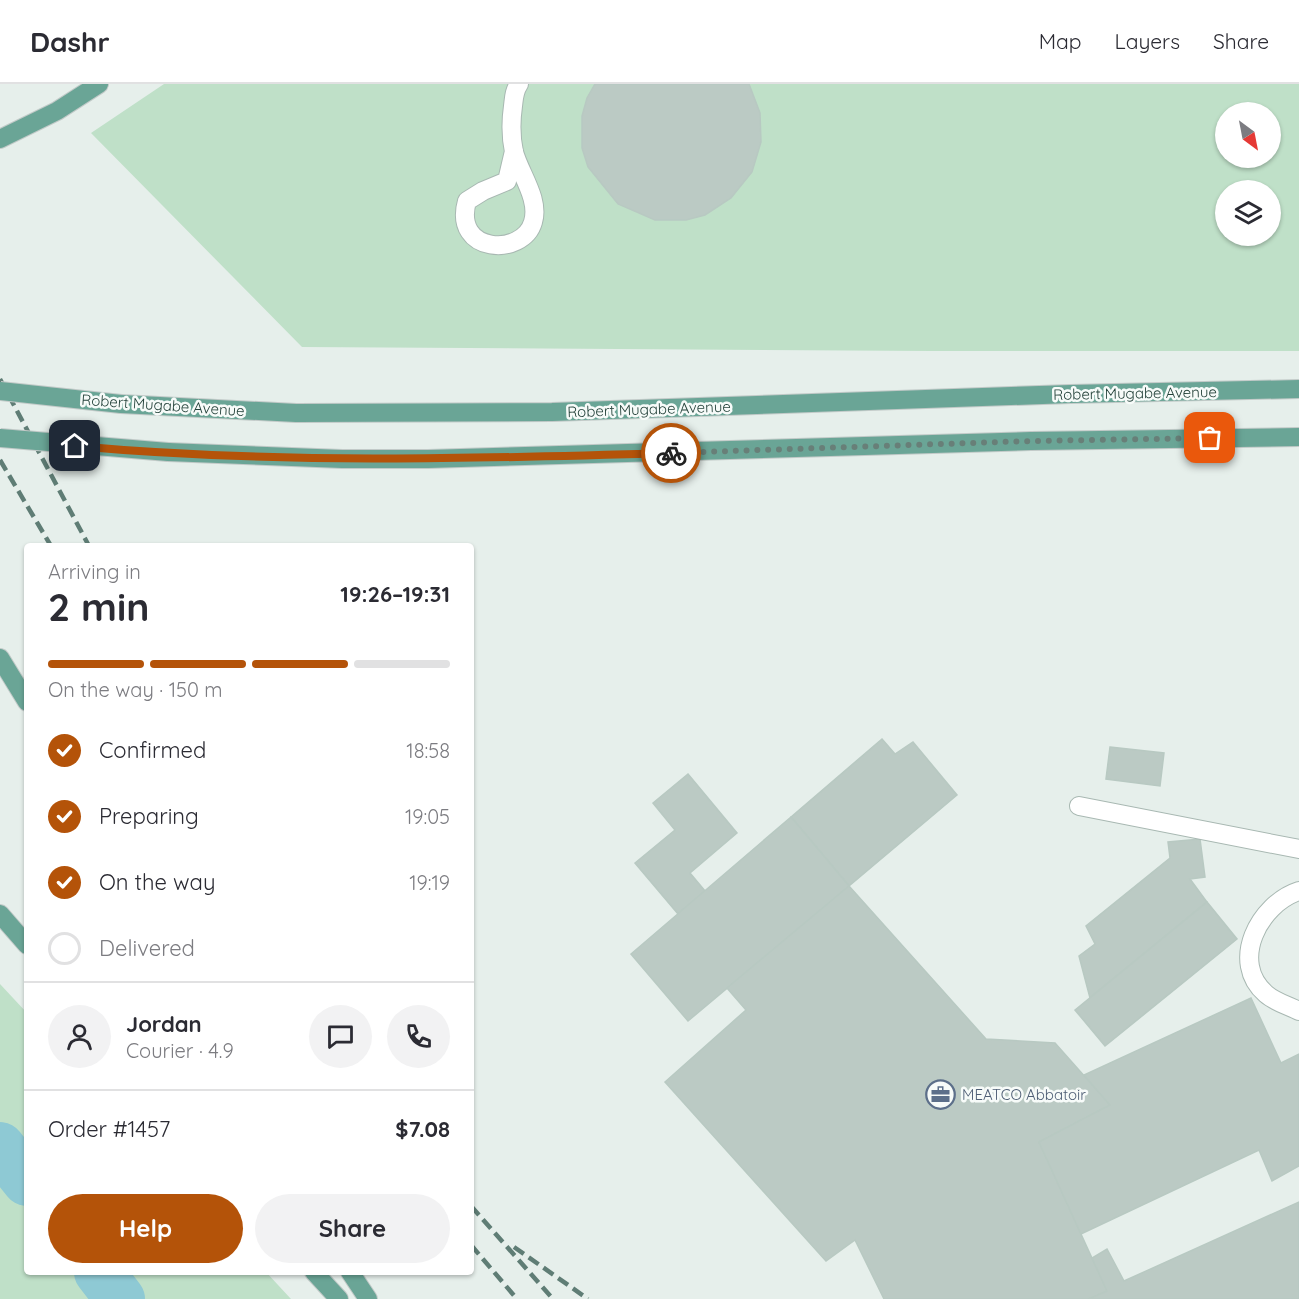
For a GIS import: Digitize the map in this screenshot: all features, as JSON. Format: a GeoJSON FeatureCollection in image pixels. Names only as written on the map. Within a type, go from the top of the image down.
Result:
{"type":"FeatureCollection","features":[{"type":"Feature","properties":{"kind":"main road"},"geometry":{"type":"LineString","coordinates":[[0,139],[57,111],[99,84]]}},
{"type":"Feature","properties":{"kind":"main road","name":"Robert Mugabe Avenue"},"geometry":{"type":"LineString","coordinates":[[0,391],[121,404],[296,413],[540,413],[1070,394],[1299,390]]}},
{"type":"Feature","properties":{"kind":"main road"},"geometry":{"type":"LineString","coordinates":[[0,438],[168,452],[342,459],[439,459],[1031,441],[1299,437]]}},
{"type":"Feature","properties":{"kind":"main road"},"geometry":{"type":"LineString","coordinates":[[0,658],[24,697]]}},
{"type":"Feature","properties":{"kind":"main road"},"geometry":{"type":"LineString","coordinates":[[0,914],[24,942]]}},
{"type":"Feature","properties":{"kind":"main road"},"geometry":{"type":"LineString","coordinates":[[317,1275],[339,1299]]}},
{"type":"Feature","properties":{"kind":"main road"},"geometry":{"type":"LineString","coordinates":[[352,1275],[368,1299]]}},
{"type":"Feature","properties":{"kind":"lane"},"geometry":{"type":"LineString","coordinates":[[514,151],[507,181],[467,201],[463,216],[467,229],[476,240],[491,244],[510,244],[525,238],[534,221],[532,200],[514,151],[511,118],[515,89],[519,84]]}},
{"type":"Feature","properties":{"kind":"lane"},"geometry":{"type":"LineString","coordinates":[[1079,806],[1299,849]]}},
{"type":"Feature","properties":{"kind":"lane"},"geometry":{"type":"LineString","coordinates":[[1299,891],[1275,905],[1260,921],[1248,952],[1252,974],[1265,994],[1299,1011]]}},
{"type":"Feature","properties":{"kind":"green space"},"geometry":{"type":"Polygon","coordinates":[[[164,84],[1299,84],[1299,351],[302,347],[91,133],[164,84]]]}},
{"type":"Feature","properties":{"kind":"green space"},"geometry":{"type":"Polygon","coordinates":[[[0,984],[24,1010],[24,1275],[269,1275],[291,1299],[0,1299],[0,984]]]}},
{"type":"Feature","properties":{"kind":"building"},"geometry":{"type":"Polygon","coordinates":[[[595,84],[749,84],[760,113],[761,142],[752,172],[731,198],[705,215],[686,220],[655,220],[618,204],[588,167],[582,148],[582,116],[587,98],[595,84]]]}},
{"type":"Feature","properties":{"kind":"building"},"geometry":{"type":"Polygon","coordinates":[[[882,739],[895,754],[913,742],[957,795],[849,886],[791,817],[882,739]]]}},
{"type":"Feature","properties":{"kind":"building"},"geometry":{"type":"Polygon","coordinates":[[[1110,747],[1164,753],[1160,786],[1106,779],[1110,747]]]}},
{"type":"Feature","properties":{"kind":"building"},"geometry":{"type":"Polygon","coordinates":[[[688,774],[737,833],[690,873],[705,891],[678,914],[635,863],[675,830],[653,803],[688,774]]]}},
{"type":"Feature","properties":{"kind":"building"},"geometry":{"type":"Polygon","coordinates":[[[791,817],[849,886],[688,1021],[631,954],[791,817]]]}},
{"type":"Feature","properties":{"kind":"building"},"geometry":{"type":"Polygon","coordinates":[[[1200,839],[1205,877],[1190,879],[1207,902],[1090,998],[1079,956],[1095,944],[1086,926],[1170,858],[1168,842],[1200,839]]]}},
{"type":"Feature","properties":{"kind":"building"},"geometry":{"type":"Polygon","coordinates":[[[849,886],[986,1039],[1055,1043],[1110,1105],[1039,1142],[1107,1291],[1089,1299],[884,1299],[855,1240],[826,1261],[665,1082],[746,1010],[727,988],[849,886]]]}},
{"type":"Feature","properties":{"kind":"building"},"geometry":{"type":"Polygon","coordinates":[[[1207,902],[1237,939],[1105,1046],[1075,1010],[1207,902]]]}},
{"type":"Feature","properties":{"kind":"building"},"geometry":{"type":"Polygon","coordinates":[[[1251,998],[1281,1063],[1299,1054],[1299,1166],[1272,1181],[1259,1150],[1081,1234],[1039,1142],[1110,1105],[1084,1075],[1251,998]]]}},
{"type":"Feature","properties":{"kind":"building"},"geometry":{"type":"Polygon","coordinates":[[[1299,1202],[1299,1299],[1089,1299],[1107,1291],[1092,1258],[1107,1249],[1124,1281],[1299,1202]]]}},
{"type":"Feature","properties":{"kind":"waterway"},"geometry":{"type":"LineString","coordinates":[[0,1147],[24,1177]]}},
{"type":"Feature","properties":{"kind":"waterway"},"geometry":{"type":"LineString","coordinates":[[101,1275],[120,1299]]}},
{"type":"Feature","properties":{"kind":"railway"},"geometry":{"type":"LineString","coordinates":[[0,379],[87,543]]}},
{"type":"Feature","properties":{"kind":"railway"},"geometry":{"type":"LineString","coordinates":[[0,460],[49,543]]}},
{"type":"Feature","properties":{"kind":"railway"},"geometry":{"type":"LineString","coordinates":[[474,1209],[553,1299]]}},
{"type":"Feature","properties":{"kind":"railway"},"geometry":{"type":"LineString","coordinates":[[514,1247],[588,1299]]}},
{"type":"Feature","properties":{"kind":"railway"},"geometry":{"type":"LineString","coordinates":[[474,1249],[517,1299]]}},
{"type":"Feature","properties":{"kind":"way so far"},"geometry":{"type":"LineString","coordinates":[[671,453],[1031,441],[1210,438]]}},
{"type":"Feature","properties":{"kind":"place","name":"MEATCO Abbatoir"},"geometry":{"type":"Point","coordinates":[941,1094]}},
{"type":"Feature","properties":{"kind":"route"},"geometry":{"type":"LineString","coordinates":[[75,446],[342,459],[533,458],[671,453]]}}]}
